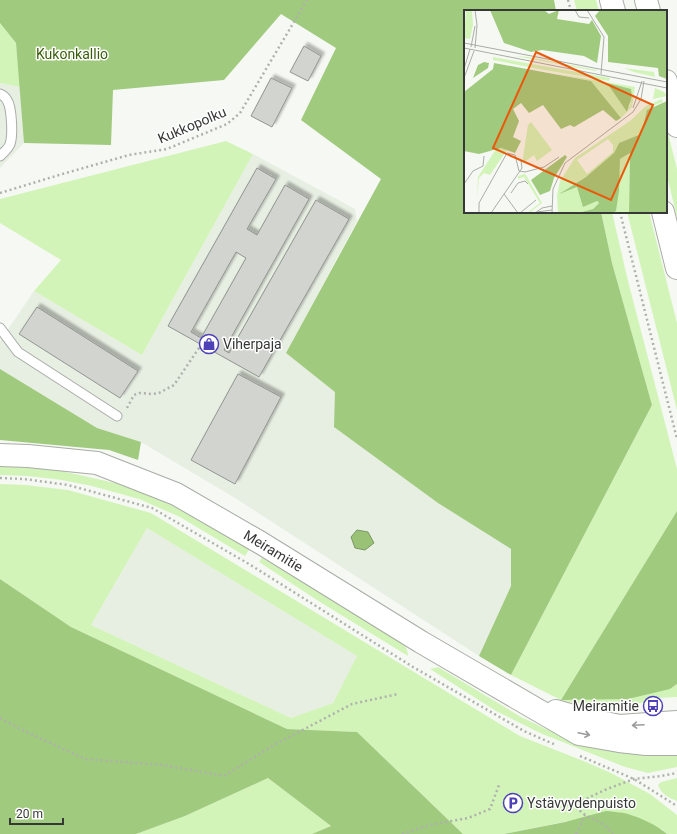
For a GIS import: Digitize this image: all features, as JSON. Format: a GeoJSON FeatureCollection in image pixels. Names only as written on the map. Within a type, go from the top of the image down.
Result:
{"type":"FeatureCollection","features":[{"type":"Feature","properties":{"kind":"main road"},"geometry":{"type":"LineString","coordinates":[[611,0],[614,10]]}},
{"type":"Feature","properties":{"kind":"main road"},"geometry":{"type":"LineString","coordinates":[[646,0],[649,10]]}},
{"type":"Feature","properties":{"kind":"main road"},"geometry":{"type":"LineString","coordinates":[[667,85],[677,126]]}},
{"type":"Feature","properties":{"kind":"main road"},"geometry":{"type":"LineString","coordinates":[[663,213],[677,268]]}},
{"type":"Feature","properties":{"kind":"main road","name":"Meiramitie"},"geometry":{"type":"LineString","coordinates":[[0,455],[28,456],[97,463],[176,494],[261,543],[421,642],[579,734],[633,743],[677,744]]}},
{"type":"Feature","properties":{"kind":"main road","name":"Meiramitie"},"geometry":{"type":"LineString","coordinates":[[526,703],[580,718],[620,726],[677,722]]}},
{"type":"Feature","properties":{"kind":"lane"},"geometry":{"type":"LineString","coordinates":[[0,94],[7,100],[10,109],[12,130],[10,145],[0,156]]}},
{"type":"Feature","properties":{"kind":"lane"},"geometry":{"type":"LineString","coordinates":[[0,328],[18,352],[117,416]]}},
{"type":"Feature","properties":{"kind":"path","name":"Kukkopolku"},"geometry":{"type":"LineString","coordinates":[[0,193],[122,157],[166,149],[227,124],[240,113],[307,0]]}},
{"type":"Feature","properties":{"kind":"path"},"geometry":{"type":"LineString","coordinates":[[568,0],[571,10]]}},
{"type":"Feature","properties":{"kind":"path"},"geometry":{"type":"LineString","coordinates":[[620,213],[677,439]]}},
{"type":"Feature","properties":{"kind":"path"},"geometry":{"type":"LineString","coordinates":[[117,416],[125,410],[134,395],[140,393],[159,393],[174,385],[201,345]]}},
{"type":"Feature","properties":{"kind":"path"},"geometry":{"type":"LineString","coordinates":[[0,478],[24,479],[68,485],[152,508],[249,564],[413,667],[524,731],[558,746]]}},
{"type":"Feature","properties":{"kind":"path"},"geometry":{"type":"LineString","coordinates":[[0,718],[20,729],[85,759],[163,765],[224,776],[274,745],[352,704],[398,694]]}},
{"type":"Feature","properties":{"kind":"path"},"geometry":{"type":"LineString","coordinates":[[579,755],[634,779],[677,806]]}},
{"type":"Feature","properties":{"kind":"path"},"geometry":{"type":"LineString","coordinates":[[573,805],[606,789],[634,779],[677,773]]}},
{"type":"Feature","properties":{"kind":"path"},"geometry":{"type":"LineString","coordinates":[[402,834],[430,825],[468,818],[490,809],[499,785]]}},
{"type":"Feature","properties":{"kind":"path"},"geometry":{"type":"LineString","coordinates":[[547,801],[573,805],[585,815],[603,824],[613,834]]}},
{"type":"Feature","properties":{"kind":"path"},"geometry":{"type":"LineString","coordinates":[[576,834],[585,815]]}},
{"type":"Feature","properties":{"kind":"shaded area"},"geometry":{"type":"Polygon","coordinates":[[[574,0],[596,0],[599,10],[577,10],[574,0]]]}},
{"type":"Feature","properties":{"kind":"shaded area"},"geometry":{"type":"Polygon","coordinates":[[[0,23],[16,43],[20,87],[0,83],[0,23]]]}},
{"type":"Feature","properties":{"kind":"shaded area"},"geometry":{"type":"Polygon","coordinates":[[[0,83],[20,87],[24,143],[0,168],[0,83]]]}},
{"type":"Feature","properties":{"kind":"shaded area"},"geometry":{"type":"Polygon","coordinates":[[[667,129],[677,169],[677,217],[667,176],[667,129]]]}},
{"type":"Feature","properties":{"kind":"shaded area"},"geometry":{"type":"Polygon","coordinates":[[[226,141],[253,154],[142,355],[34,291],[61,260],[0,223],[0,199],[226,141]]]}},
{"type":"Feature","properties":{"kind":"shaded area"},"geometry":{"type":"Polygon","coordinates":[[[253,154],[355,209],[357,221],[286,353],[336,392],[334,427],[438,503],[511,549],[511,586],[479,656],[235,498],[141,442],[97,428],[0,369],[0,341],[34,291],[142,355],[253,154]]]}},
{"type":"Feature","properties":{"kind":"shaded area"},"geometry":{"type":"Polygon","coordinates":[[[601,213],[612,213],[628,281],[677,469],[677,511],[561,700],[511,675],[652,405],[612,263],[601,213]]]}},
{"type":"Feature","properties":{"kind":"shaded area"},"geometry":{"type":"Polygon","coordinates":[[[627,213],[649,213],[677,323],[677,410],[627,213]]]}},
{"type":"Feature","properties":{"kind":"shaded area"},"geometry":{"type":"Polygon","coordinates":[[[0,466],[57,470],[115,483],[144,493],[178,508],[248,548],[249,550],[245,556],[180,517],[139,499],[92,486],[62,480],[28,476],[0,475],[0,466]]]}},
{"type":"Feature","properties":{"kind":"shaded area"},"geometry":{"type":"Polygon","coordinates":[[[0,484],[26,485],[68,490],[151,513],[520,736],[611,773],[650,794],[677,815],[677,834],[667,834],[662,829],[578,819],[504,834],[463,834],[357,732],[287,729],[71,627],[0,579],[0,484]],[[147,528],[91,625],[291,718],[333,703],[357,656],[147,528]]]}},
{"type":"Feature","properties":{"kind":"shaded area"},"geometry":{"type":"Polygon","coordinates":[[[147,528],[357,656],[333,703],[291,718],[91,625],[147,528]]]}},
{"type":"Feature","properties":{"kind":"shaded area"},"geometry":{"type":"Polygon","coordinates":[[[357,530],[368,532],[374,543],[365,550],[355,548],[351,537],[357,530]]]}},
{"type":"Feature","properties":{"kind":"shaded area"},"geometry":{"type":"Polygon","coordinates":[[[262,558],[398,639],[405,647],[408,656],[320,602],[259,562],[262,558]]]}},
{"type":"Feature","properties":{"kind":"shaded area"},"geometry":{"type":"Polygon","coordinates":[[[438,667],[521,717],[546,729],[569,738],[677,753],[677,767],[648,773],[625,767],[540,733],[496,711],[430,669],[438,667]]]}},
{"type":"Feature","properties":{"kind":"shaded area"},"geometry":{"type":"Polygon","coordinates":[[[677,684],[677,697],[657,698],[625,708],[606,711],[561,700],[670,689],[677,684]]]}},
{"type":"Feature","properties":{"kind":"shaded area"},"geometry":{"type":"Polygon","coordinates":[[[268,778],[331,826],[312,834],[136,834],[185,816],[268,778]]]}},
{"type":"Feature","properties":{"kind":"shaded area"},"geometry":{"type":"Polygon","coordinates":[[[677,778],[677,801],[663,793],[658,785],[661,782],[677,778]]]}},
{"type":"Feature","properties":{"kind":"green space","name":"Kukonkallio"},"geometry":{"type":"Polygon","coordinates":[[[0,0],[554,0],[556,10],[464,10],[464,213],[601,213],[612,263],[652,405],[511,675],[479,656],[511,586],[511,549],[438,503],[334,427],[335,392],[286,353],[381,179],[301,120],[336,48],[281,14],[224,80],[113,90],[111,145],[24,143],[16,43],[0,23],[0,0]]]}},
{"type":"Feature","properties":{"kind":"green space"},"geometry":{"type":"Polygon","coordinates":[[[0,369],[97,428],[141,442],[138,460],[109,450],[0,440],[0,369]]]}},
{"type":"Feature","properties":{"kind":"green space"},"geometry":{"type":"Polygon","coordinates":[[[677,511],[677,684],[670,689],[628,699],[561,700],[677,511]]]}},
{"type":"Feature","properties":{"kind":"green space"},"geometry":{"type":"Polygon","coordinates":[[[0,579],[71,627],[287,729],[357,732],[463,834],[312,834],[331,826],[268,778],[185,816],[136,834],[0,834],[0,579]]]}},
{"type":"Feature","properties":{"kind":"green space"},"geometry":{"type":"Polygon","coordinates":[[[606,811],[625,813],[654,825],[667,834],[504,834],[565,822],[606,811]]]}},
{"type":"Feature","properties":{"kind":"building"},"geometry":{"type":"Polygon","coordinates":[[[304,46],[321,56],[308,81],[290,72],[304,46]]]}},
{"type":"Feature","properties":{"kind":"building"},"geometry":{"type":"Polygon","coordinates":[[[271,78],[292,88],[272,127],[251,116],[271,78]]]}},
{"type":"Feature","properties":{"kind":"building"},"geometry":{"type":"Polygon","coordinates":[[[257,168],[276,179],[247,229],[257,235],[285,185],[309,199],[224,350],[229,353],[316,200],[349,219],[259,377],[168,326],[257,168]],[[236,252],[191,332],[201,338],[246,258],[236,252]]]}},
{"type":"Feature","properties":{"kind":"building"},"geometry":{"type":"Polygon","coordinates":[[[37,307],[138,371],[120,398],[19,334],[37,307]]]}},
{"type":"Feature","properties":{"kind":"building"},"geometry":{"type":"Polygon","coordinates":[[[238,374],[281,397],[235,484],[191,460],[238,374]]]}},
{"type":"Feature","properties":{"kind":"place","name":"Viherpaja"},"geometry":{"type":"Point","coordinates":[209,344]}},
{"type":"Feature","properties":{"kind":"place","name":"Meiramitie"},"geometry":{"type":"Point","coordinates":[653,706]}},
{"type":"Feature","properties":{"kind":"place","name":"Ystävyydenpuisto"},"geometry":{"type":"Point","coordinates":[513,803]}}]}
